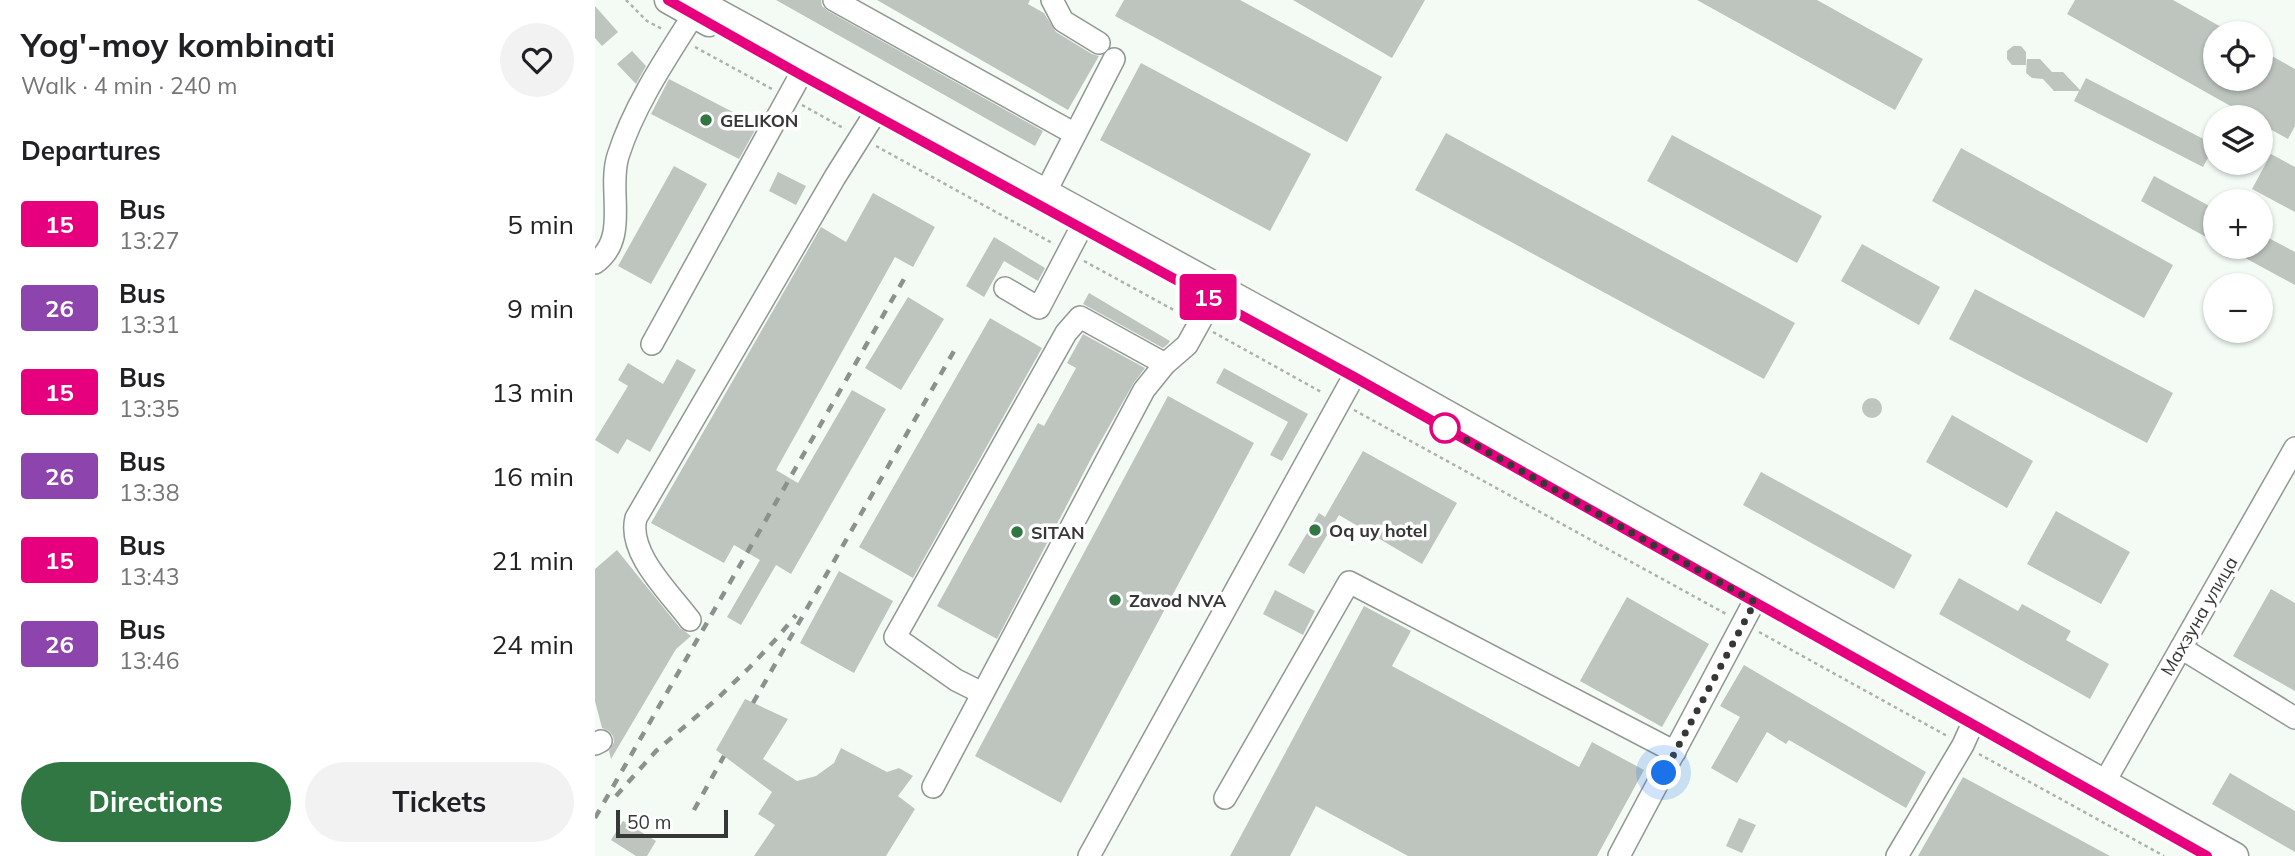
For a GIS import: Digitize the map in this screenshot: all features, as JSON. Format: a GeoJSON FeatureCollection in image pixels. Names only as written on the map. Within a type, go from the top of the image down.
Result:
{"type":"FeatureCollection","features":[{"type":"Feature","properties":{"kind":"main road"},"geometry":{"type":"LineString","coordinates":[[668,0],[696,6],[867,126],[1080,228],[1212,300],[1357,371],[1749,613],[1967,735],[2100,789],[2235,856]]}},
{"type":"Feature","properties":{"kind":"main road"},"geometry":{"type":"LineString","coordinates":[[799,79],[1045,193],[2100,789],[2207,856]]}},
{"type":"Feature","properties":{"kind":"street"},"geometry":{"type":"LineString","coordinates":[[834,0],[1075,134]]}},
{"type":"Feature","properties":{"kind":"street"},"geometry":{"type":"LineString","coordinates":[[1052,0],[1063,21],[1099,43]]}},
{"type":"Feature","properties":{"kind":"street"},"geometry":{"type":"LineString","coordinates":[[595,263],[607,255],[614,233],[617,158],[650,85],[696,6]]}},
{"type":"Feature","properties":{"kind":"street"},"geometry":{"type":"LineString","coordinates":[[1045,193],[1114,58]]}},
{"type":"Feature","properties":{"kind":"street"},"geometry":{"type":"LineString","coordinates":[[652,344],[799,79]]}},
{"type":"Feature","properties":{"kind":"street"},"geometry":{"type":"LineString","coordinates":[[690,620],[640,553],[633,532],[636,519],[867,126]]}},
{"type":"Feature","properties":{"kind":"street"},"geometry":{"type":"LineString","coordinates":[[1005,288],[1039,308],[1080,228]]}},
{"type":"Feature","properties":{"kind":"street"},"geometry":{"type":"LineString","coordinates":[[933,787],[1144,390],[1165,364],[1187,345],[1212,300]]}},
{"type":"Feature","properties":{"kind":"street"},"geometry":{"type":"LineString","coordinates":[[982,694],[956,680],[895,637],[1066,333],[1080,317],[1165,364]]}},
{"type":"Feature","properties":{"kind":"street"},"geometry":{"type":"LineString","coordinates":[[1089,856],[1357,371]]}},
{"type":"Feature","properties":{"kind":"street","name":"Махзуна улица"},"geometry":{"type":"LineString","coordinates":[[2100,789],[2295,449]]}},
{"type":"Feature","properties":{"kind":"street"},"geometry":{"type":"LineString","coordinates":[[1224,798],[1349,582],[1675,752]]}},
{"type":"Feature","properties":{"kind":"street"},"geometry":{"type":"LineString","coordinates":[[1619,856],[1749,613]]}},
{"type":"Feature","properties":{"kind":"street"},"geometry":{"type":"LineString","coordinates":[[2181,648],[2295,718]]}},
{"type":"Feature","properties":{"kind":"street"},"geometry":{"type":"LineString","coordinates":[[1897,856],[1967,735]]}},
{"type":"Feature","properties":{"kind":"path"},"geometry":{"type":"LineString","coordinates":[[626,0],[647,20],[679,38],[799,79],[867,126],[1068,252],[1339,402],[1749,613],[1967,735],[2164,856]]}},
{"type":"Feature","properties":{"kind":"building"},"geometry":{"type":"Polygon","coordinates":[[[776,0],[821,0],[822,6],[828,11],[1043,131],[1035,146],[776,0]]]}},
{"type":"Feature","properties":{"kind":"building"},"geometry":{"type":"Polygon","coordinates":[[[877,0],[1030,0],[1028,4],[1044,13],[1056,32],[1099,56],[1068,110],[877,0]]]}},
{"type":"Feature","properties":{"kind":"building"},"geometry":{"type":"Polygon","coordinates":[[[1124,0],[1240,0],[1382,77],[1347,142],[1115,16],[1124,0]]]}},
{"type":"Feature","properties":{"kind":"building"},"geometry":{"type":"Polygon","coordinates":[[[1293,0],[1425,0],[1392,58],[1293,0]]]}},
{"type":"Feature","properties":{"kind":"building"},"geometry":{"type":"Polygon","coordinates":[[[1697,0],[1817,0],[1923,59],[1895,110],[1697,0]]]}},
{"type":"Feature","properties":{"kind":"building"},"geometry":{"type":"Polygon","coordinates":[[[2075,0],[2173,0],[2211,21],[2203,21],[2203,91],[2067,14],[2075,0]]]}},
{"type":"Feature","properties":{"kind":"building"},"geometry":{"type":"Polygon","coordinates":[[[595,6],[618,32],[602,46],[595,38],[595,6]]]}},
{"type":"Feature","properties":{"kind":"building"},"geometry":{"type":"Polygon","coordinates":[[[2013,46],[2021,46],[2026,52],[2026,65],[2012,65],[2007,59],[2007,51],[2013,46]]]}},
{"type":"Feature","properties":{"kind":"building"},"geometry":{"type":"Polygon","coordinates":[[[632,51],[646,66],[636,84],[617,64],[632,51]]]}},
{"type":"Feature","properties":{"kind":"building"},"geometry":{"type":"Polygon","coordinates":[[[2273,57],[2295,69],[2295,126],[2288,139],[2273,131],[2273,105],[2229,105],[2204,91],[2273,91],[2273,57]]]}},
{"type":"Feature","properties":{"kind":"building"},"geometry":{"type":"Polygon","coordinates":[[[2027,59],[2040,59],[2052,72],[2063,72],[2080,90],[2086,78],[2203,139],[2203,167],[2074,101],[2079,91],[2054,91],[2043,79],[2032,78],[2026,73],[2027,59]]]}},
{"type":"Feature","properties":{"kind":"building"},"geometry":{"type":"Polygon","coordinates":[[[1141,63],[1311,154],[1270,231],[1100,140],[1141,63]]]}},
{"type":"Feature","properties":{"kind":"building","name":"GELIKON"},"geometry":{"type":"Polygon","coordinates":[[[669,79],[758,125],[739,159],[651,114],[669,79]]]}},
{"type":"Feature","properties":{"kind":"building"},"geometry":{"type":"Polygon","coordinates":[[[1446,133],[1795,323],[1764,379],[1415,190],[1446,133]]]}},
{"type":"Feature","properties":{"kind":"building"},"geometry":{"type":"Polygon","coordinates":[[[1672,135],[1822,216],[1797,263],[1647,181],[1672,135]]]}},
{"type":"Feature","properties":{"kind":"building"},"geometry":{"type":"Polygon","coordinates":[[[1961,148],[2173,265],[2144,318],[1932,201],[1961,148]]]}},
{"type":"Feature","properties":{"kind":"building"},"geometry":{"type":"Polygon","coordinates":[[[2273,155],[2295,167],[2295,212],[2273,200],[2273,189],[2252,189],[2260,175],[2273,175],[2273,155]]]}},
{"type":"Feature","properties":{"kind":"building"},"geometry":{"type":"Polygon","coordinates":[[[674,166],[707,184],[651,284],[618,266],[674,166]]]}},
{"type":"Feature","properties":{"kind":"building"},"geometry":{"type":"Polygon","coordinates":[[[778,172],[806,186],[796,205],[769,191],[778,172]]]}},
{"type":"Feature","properties":{"kind":"building"},"geometry":{"type":"Polygon","coordinates":[[[2154,176],[2203,203],[2203,235],[2141,201],[2154,176]]]}},
{"type":"Feature","properties":{"kind":"building"},"geometry":{"type":"Polygon","coordinates":[[[873,193],[935,227],[913,267],[895,257],[776,470],[798,483],[852,390],[886,409],[791,574],[776,565],[741,625],[727,617],[760,560],[734,545],[724,563],[651,523],[821,227],[846,242],[873,193]]]}},
{"type":"Feature","properties":{"kind":"building"},"geometry":{"type":"Polygon","coordinates":[[[994,237],[1045,268],[1038,281],[1004,261],[984,297],[966,286],[994,237]]]}},
{"type":"Feature","properties":{"kind":"building"},"geometry":{"type":"Polygon","coordinates":[[[2273,240],[2295,252],[2295,285],[2247,259],[2273,259],[2273,240]]]}},
{"type":"Feature","properties":{"kind":"building"},"geometry":{"type":"Polygon","coordinates":[[[1862,244],[1940,287],[1919,325],[1841,281],[1862,244]]]}},
{"type":"Feature","properties":{"kind":"building"},"geometry":{"type":"Polygon","coordinates":[[[1975,289],[2173,393],[2147,443],[1949,339],[1975,289]]]}},
{"type":"Feature","properties":{"kind":"building"},"geometry":{"type":"Polygon","coordinates":[[[1089,293],[1170,341],[1163,348],[1083,304],[1089,293]]]}},
{"type":"Feature","properties":{"kind":"building"},"geometry":{"type":"Polygon","coordinates":[[[908,297],[944,319],[901,390],[865,368],[908,297]]]}},
{"type":"Feature","properties":{"kind":"building"},"geometry":{"type":"Polygon","coordinates":[[[990,318],[1042,348],[913,578],[859,547],[990,318]]]}},
{"type":"Feature","properties":{"kind":"building","name":"SITAN"},"geometry":{"type":"Polygon","coordinates":[[[1083,334],[1145,368],[1093,455],[997,639],[937,606],[1038,423],[1044,426],[1076,368],[1067,363],[1083,334]]]}},
{"type":"Feature","properties":{"kind":"building"},"geometry":{"type":"Polygon","coordinates":[[[677,359],[696,370],[650,452],[627,439],[618,454],[595,440],[628,386],[618,380],[628,363],[663,384],[677,359]]]}},
{"type":"Feature","properties":{"kind":"building"},"geometry":{"type":"Polygon","coordinates":[[[1224,368],[1308,414],[1282,461],[1270,455],[1288,422],[1216,383],[1224,368]]]}},
{"type":"Feature","properties":{"kind":"building","name":"Zavod NVA"},"geometry":{"type":"Polygon","coordinates":[[[1168,396],[1254,443],[1061,803],[975,756],[1168,396]]]}},
{"type":"Feature","properties":{"kind":"building"},"geometry":{"type":"Polygon","coordinates":[[[1872,398],[1879,401],[1882,408],[1879,415],[1872,418],[1865,415],[1862,408],[1865,401],[1872,398]]]}},
{"type":"Feature","properties":{"kind":"building"},"geometry":{"type":"Polygon","coordinates":[[[1952,415],[2033,461],[2007,508],[1926,462],[1952,415]]]}},
{"type":"Feature","properties":{"kind":"building"},"geometry":{"type":"Polygon","coordinates":[[[1363,451],[1457,503],[1422,564],[1339,515],[1304,574],[1288,565],[1319,513],[1325,517],[1363,451]]]}},
{"type":"Feature","properties":{"kind":"building"},"geometry":{"type":"Polygon","coordinates":[[[1761,472],[1912,555],[1894,589],[1743,505],[1761,472]]]}},
{"type":"Feature","properties":{"kind":"building"},"geometry":{"type":"Polygon","coordinates":[[[2056,511],[2130,552],[2101,604],[2027,564],[2056,511]]]}},
{"type":"Feature","properties":{"kind":"building"},"geometry":{"type":"Polygon","coordinates":[[[617,550],[680,628],[691,636],[676,649],[611,759],[609,751],[614,742],[613,736],[602,728],[595,701],[595,569],[617,550]]]}},
{"type":"Feature","properties":{"kind":"building"},"geometry":{"type":"Polygon","coordinates":[[[839,571],[893,601],[854,673],[800,643],[839,571]]]}},
{"type":"Feature","properties":{"kind":"building"},"geometry":{"type":"Polygon","coordinates":[[[1959,578],[2018,611],[2022,604],[2071,631],[2066,640],[2109,664],[2090,699],[1939,614],[1959,578]]]}},
{"type":"Feature","properties":{"kind":"building"},"geometry":{"type":"Polygon","coordinates":[[[2271,589],[2295,603],[2295,691],[2233,656],[2271,589]]]}},
{"type":"Feature","properties":{"kind":"building"},"geometry":{"type":"Polygon","coordinates":[[[1275,590],[1315,611],[1303,635],[1263,614],[1275,590]]]}},
{"type":"Feature","properties":{"kind":"building"},"geometry":{"type":"Polygon","coordinates":[[[1627,597],[1709,644],[1662,727],[1580,681],[1627,597]]]}},
{"type":"Feature","properties":{"kind":"building"},"geometry":{"type":"Polygon","coordinates":[[[1364,606],[1411,631],[1392,666],[1579,767],[1592,742],[1644,770],[1597,856],[1408,856],[1316,806],[1290,856],[1230,856],[1364,606]]]}},
{"type":"Feature","properties":{"kind":"building"},"geometry":{"type":"Polygon","coordinates":[[[1744,665],[1926,772],[1906,808],[1789,740],[1786,744],[1767,732],[1737,783],[1711,768],[1740,717],[1720,706],[1744,665]]]}},
{"type":"Feature","properties":{"kind":"building"},"geometry":{"type":"Polygon","coordinates":[[[745,699],[788,719],[763,759],[797,781],[816,776],[834,763],[841,748],[887,772],[899,768],[913,776],[898,796],[915,809],[886,856],[754,856],[775,825],[758,814],[772,792],[716,750],[745,699]]]}},
{"type":"Feature","properties":{"kind":"building"},"geometry":{"type":"Polygon","coordinates":[[[2230,773],[2295,811],[2295,852],[2212,804],[2230,773]]]}},
{"type":"Feature","properties":{"kind":"building"},"geometry":{"type":"Polygon","coordinates":[[[1963,777],[2110,856],[1918,856],[1963,777]]]}},
{"type":"Feature","properties":{"kind":"building"},"geometry":{"type":"Polygon","coordinates":[[[1739,818],[1756,825],[1742,853],[1726,846],[1739,818]]]}},
{"type":"Feature","properties":{"kind":"building"},"geometry":{"type":"Polygon","coordinates":[[[623,821],[656,841],[647,856],[636,856],[611,840],[623,821]]]}},
{"type":"Feature","properties":{"kind":"railway"},"geometry":{"type":"LineString","coordinates":[[595,818],[908,272]]}},
{"type":"Feature","properties":{"kind":"railway"},"geometry":{"type":"LineString","coordinates":[[753,703],[954,351]]}},
{"type":"Feature","properties":{"kind":"railway"},"geometry":{"type":"LineString","coordinates":[[616,796],[656,751],[749,668],[796,615]]}},
{"type":"Feature","properties":{"kind":"railway"},"geometry":{"type":"LineString","coordinates":[[694,810],[724,756]]}},
{"type":"Feature","properties":{"kind":"bus line","name":"15"},"geometry":{"type":"LineString","coordinates":[[668,0],[1354,377],[2207,856]]}},
{"type":"Feature","properties":{"kind":"place","name":"GELIKON"},"geometry":{"type":"Point","coordinates":[706,120]}},
{"type":"Feature","properties":{"kind":"place","name":"Oq uy hotel"},"geometry":{"type":"Point","coordinates":[1315,530]}},
{"type":"Feature","properties":{"kind":"place","name":"SITAN"},"geometry":{"type":"Point","coordinates":[1017,532]}},
{"type":"Feature","properties":{"kind":"place","name":"Zavod NVA"},"geometry":{"type":"Point","coordinates":[1115,600]}},
{"type":"Feature","properties":{"kind":"route"},"geometry":{"type":"LineString","coordinates":[[1445,428],[1755,602],[1664,773]]}}]}
